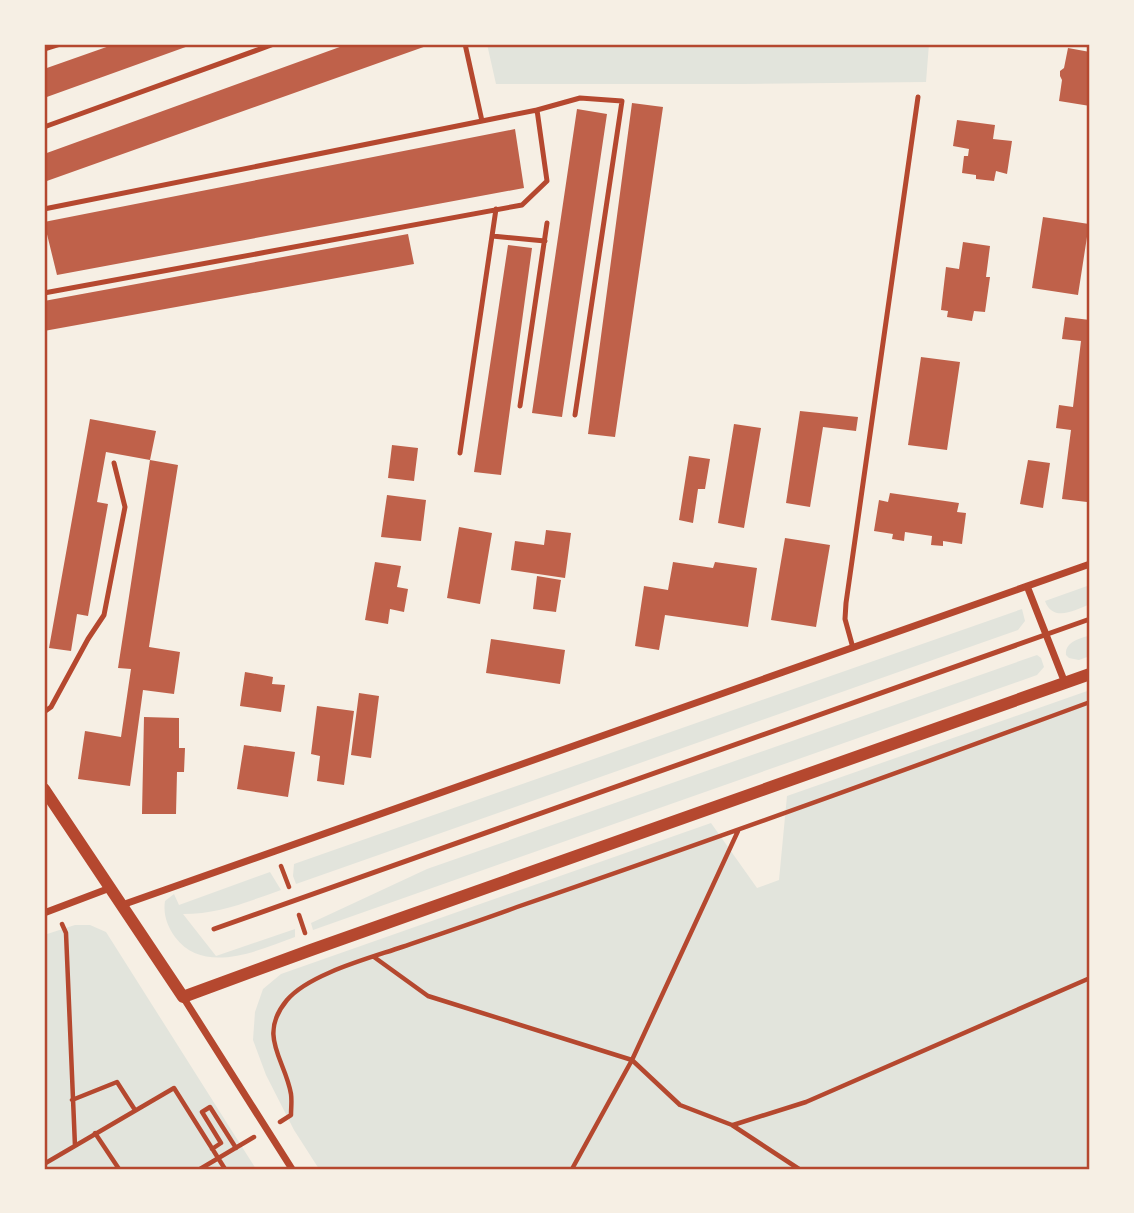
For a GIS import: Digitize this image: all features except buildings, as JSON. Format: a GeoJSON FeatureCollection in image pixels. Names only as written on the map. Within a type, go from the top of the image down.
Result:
{"type":"FeatureCollection","features":[{"type":"Feature","properties":{"kind":"street"},"geometry":{"type":"LineString","coordinates":[[122,905],[1090,564]]}},
{"type":"Feature","properties":{"kind":"street"},"geometry":{"type":"LineString","coordinates":[[1027,586],[1065,683]]}},
{"type":"Feature","properties":{"kind":"street"},"geometry":{"type":"LineString","coordinates":[[184,997],[1090,674]]}},
{"type":"Feature","properties":{"kind":"street"},"geometry":{"type":"LineString","coordinates":[[44,789],[184,997],[292,1169]]}},
{"type":"Feature","properties":{"kind":"street"},"geometry":{"type":"LineString","coordinates":[[44,912],[110,888]]}},
{"type":"Feature","properties":{"kind":"lane"},"geometry":{"type":"LineString","coordinates":[[44,49],[60,44]]}},
{"type":"Feature","properties":{"kind":"lane"},"geometry":{"type":"LineString","coordinates":[[44,127],[274,44]]}},
{"type":"Feature","properties":{"kind":"lane"},"geometry":{"type":"LineString","coordinates":[[465,44],[482,121]]}},
{"type":"Feature","properties":{"kind":"lane"},"geometry":{"type":"LineString","coordinates":[[853,648],[845,619],[846,603],[918,97]]}},
{"type":"Feature","properties":{"kind":"lane"},"geometry":{"type":"LineString","coordinates":[[44,209],[537,110],[580,98],[622,100],[575,415]]}},
{"type":"Feature","properties":{"kind":"lane"},"geometry":{"type":"LineString","coordinates":[[44,293],[522,205],[547,181],[537,110]]}},
{"type":"Feature","properties":{"kind":"lane"},"geometry":{"type":"LineString","coordinates":[[460,453],[496,209]]}},
{"type":"Feature","properties":{"kind":"lane"},"geometry":{"type":"LineString","coordinates":[[520,406],[547,223]]}},
{"type":"Feature","properties":{"kind":"lane"},"geometry":{"type":"LineString","coordinates":[[492,236],[545,241]]}},
{"type":"Feature","properties":{"kind":"lane"},"geometry":{"type":"LineString","coordinates":[[44,712],[51,707],[104,615],[125,506],[114,463]]}},
{"type":"Feature","properties":{"kind":"lane"},"geometry":{"type":"LineString","coordinates":[[214,929],[1090,620]]}},
{"type":"Feature","properties":{"kind":"path"},"geometry":{"type":"LineString","coordinates":[[200,1169],[291,1115],[291,1093],[277,1057],[274,1041],[278,1014],[295,992],[322,976],[738,831],[1090,702]]}},
{"type":"Feature","properties":{"kind":"path"},"geometry":{"type":"LineString","coordinates":[[572,1169],[632,1060],[738,831]]}},
{"type":"Feature","properties":{"kind":"path"},"geometry":{"type":"LineString","coordinates":[[280,863],[322,976]]}},
{"type":"Feature","properties":{"kind":"path"},"geometry":{"type":"LineString","coordinates":[[62,924],[66,933],[75,1146]]}},
{"type":"Feature","properties":{"kind":"path"},"geometry":{"type":"LineString","coordinates":[[374,957],[428,996],[632,1060],[680,1105],[732,1125],[799,1169]]}},
{"type":"Feature","properties":{"kind":"path"},"geometry":{"type":"LineString","coordinates":[[732,1125],[806,1102],[1090,978]]}},
{"type":"Feature","properties":{"kind":"path"},"geometry":{"type":"LineString","coordinates":[[72,1100],[117,1082],[135,1110]]}},
{"type":"Feature","properties":{"kind":"path"},"geometry":{"type":"LineString","coordinates":[[44,1164],[174,1088],[225,1169]]}},
{"type":"Feature","properties":{"kind":"path"},"geometry":{"type":"LineString","coordinates":[[212,1149],[220,1143],[202,1112],[210,1107],[236,1148]]}},
{"type":"Feature","properties":{"kind":"path"},"geometry":{"type":"LineString","coordinates":[[95,1133],[119,1169]]}},
{"type":"Feature","properties":{"kind":"shaded area"},"geometry":{"type":"Polygon","coordinates":[[[487,44],[929,44],[926,82],[496,84],[487,44]]]}},
{"type":"Feature","properties":{"kind":"shaded area"},"geometry":{"type":"Polygon","coordinates":[[[1090,585],[1090,604],[1071,611],[1053,612],[1045,601],[1090,585]]]}},
{"type":"Feature","properties":{"kind":"shaded area"},"geometry":{"type":"Polygon","coordinates":[[[1022,609],[1025,621],[1018,630],[296,884],[293,876],[294,864],[1022,609]]]}},
{"type":"Feature","properties":{"kind":"shaded area"},"geometry":{"type":"Polygon","coordinates":[[[1090,635],[1090,656],[1079,660],[1066,655],[1071,644],[1090,635]]]}},
{"type":"Feature","properties":{"kind":"shaded area"},"geometry":{"type":"Polygon","coordinates":[[[1037,655],[1044,667],[1037,675],[313,930],[311,923],[427,869],[1037,655]]]}},
{"type":"Feature","properties":{"kind":"shaded area"},"geometry":{"type":"Polygon","coordinates":[[[1090,690],[1090,1169],[319,1169],[294,1130],[266,1075],[253,1040],[255,1012],[263,989],[281,974],[711,823],[757,888],[779,880],[787,796],[1090,690]]]}},
{"type":"Feature","properties":{"kind":"shaded area"},"geometry":{"type":"Polygon","coordinates":[[[270,872],[281,890],[220,910],[183,914],[216,956],[295,929],[295,937],[249,953],[216,958],[187,949],[172,933],[166,920],[165,901],[174,894],[179,905],[270,872]]]}},
{"type":"Feature","properties":{"kind":"shaded area"},"geometry":{"type":"Polygon","coordinates":[[[75,925],[90,925],[106,932],[256,1169],[44,1169],[44,935],[75,925]]]}}]}
